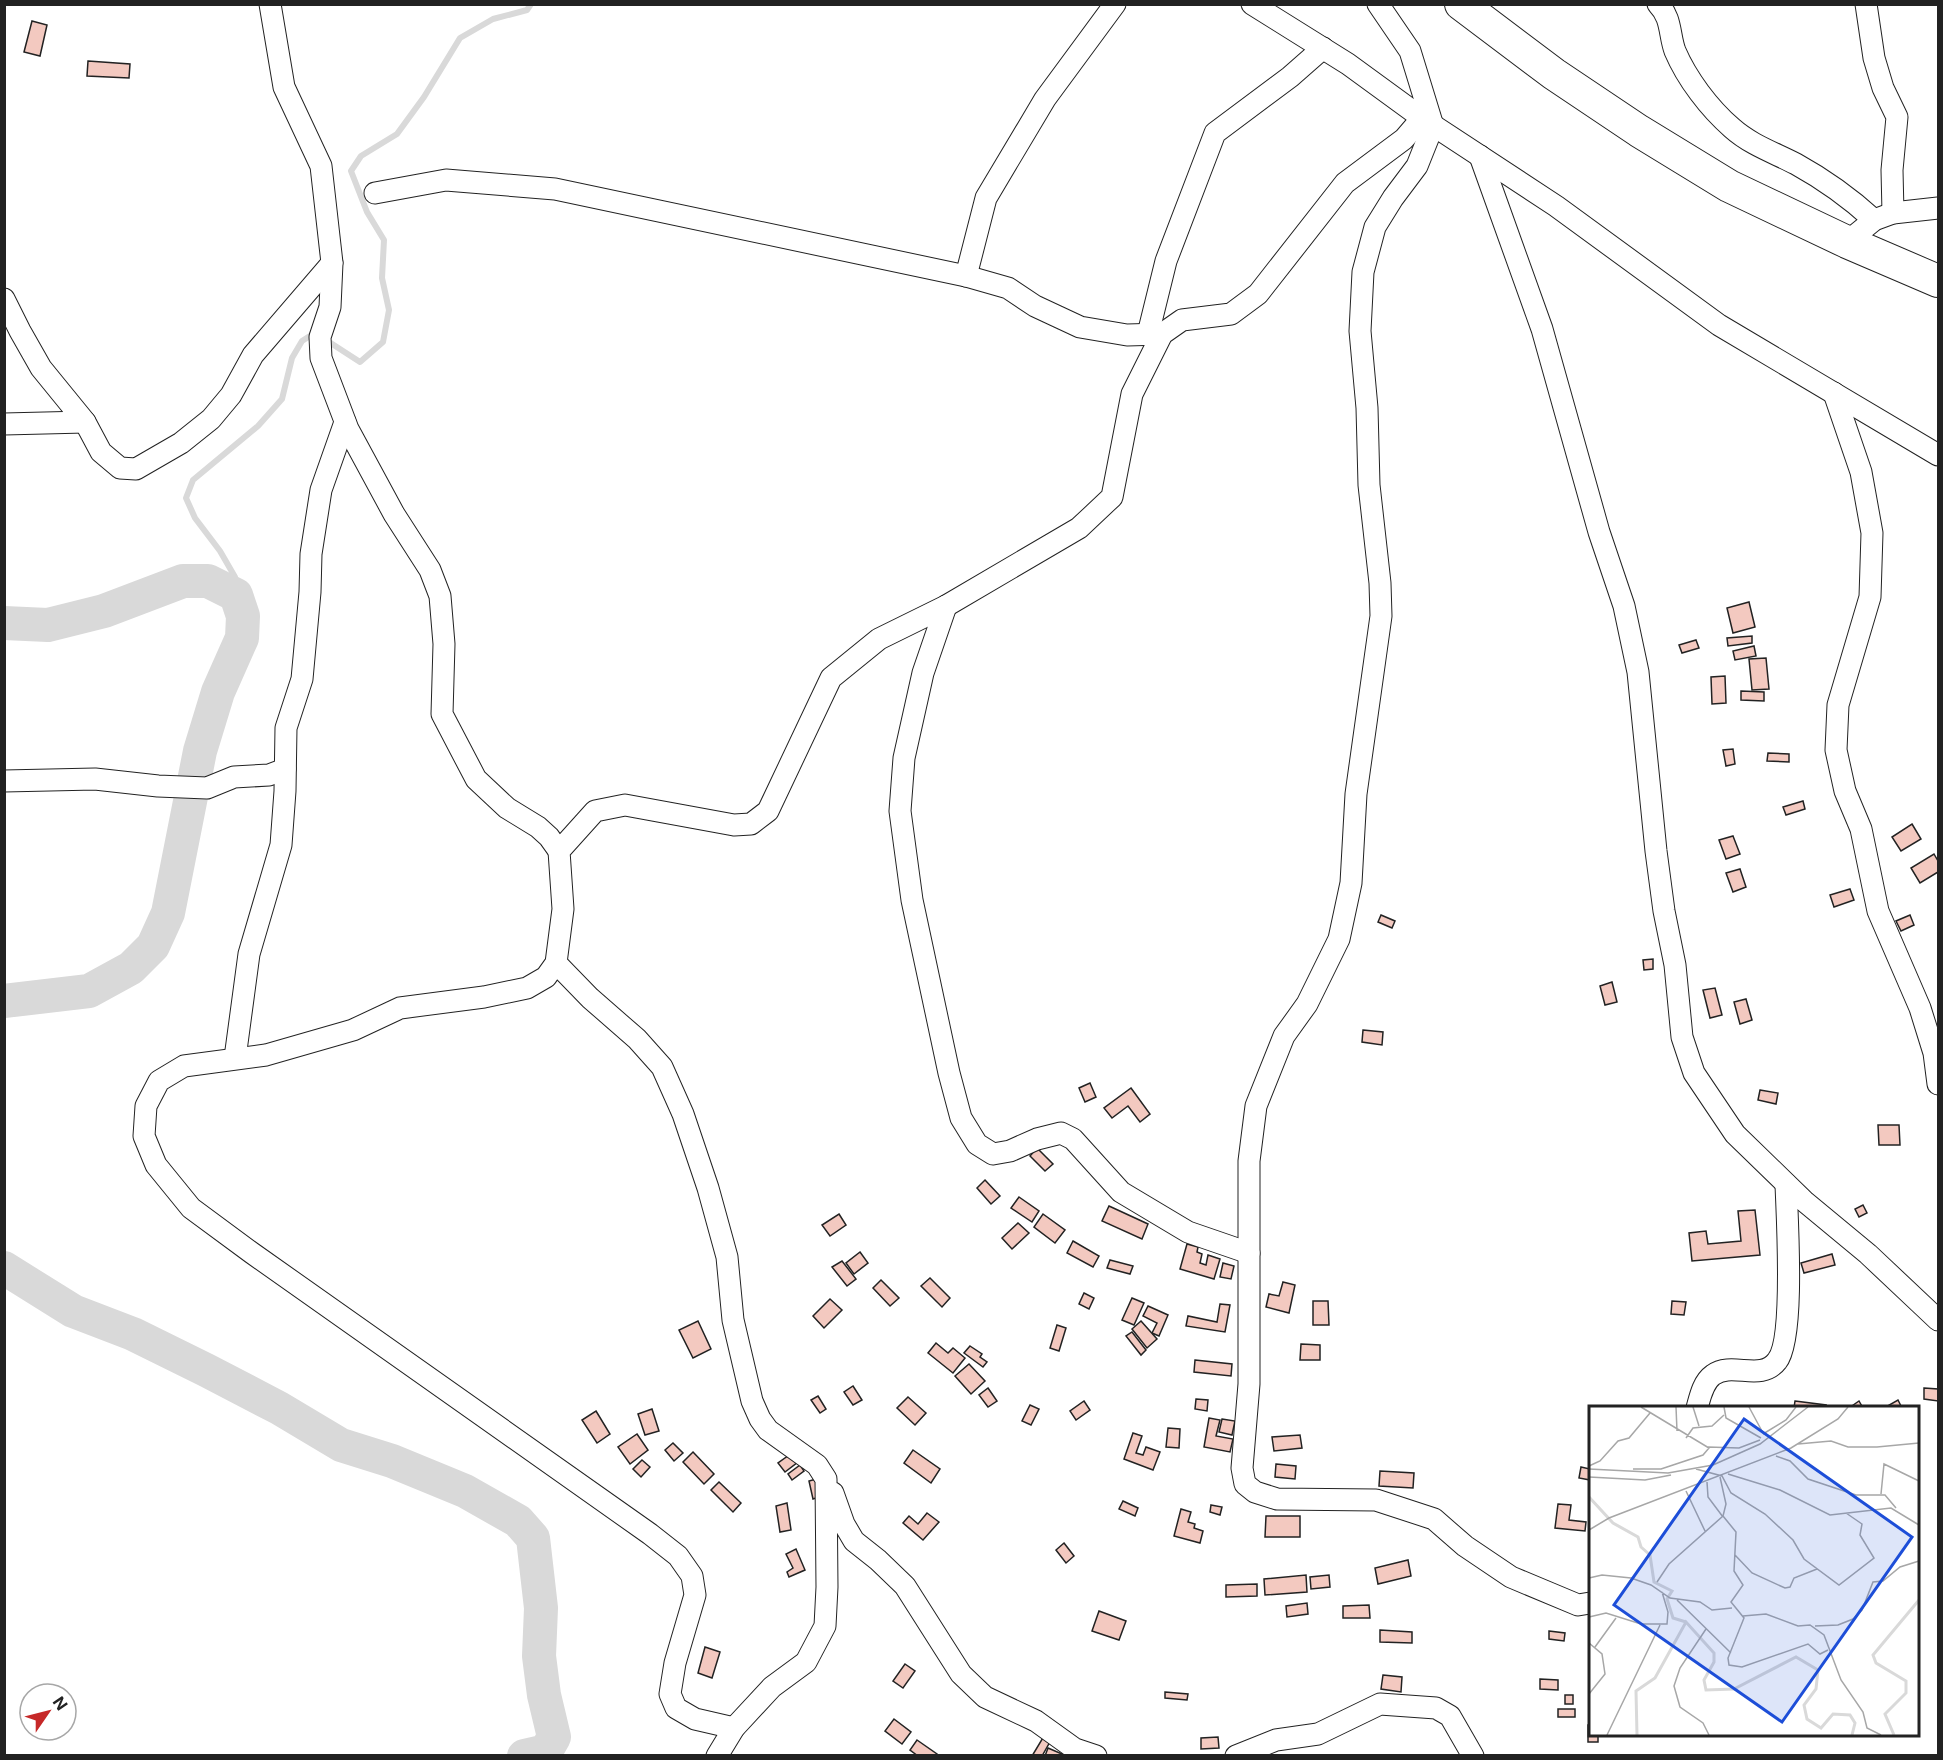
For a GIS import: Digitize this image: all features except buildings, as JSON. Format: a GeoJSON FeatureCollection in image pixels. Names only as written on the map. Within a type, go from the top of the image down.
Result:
{"type":"FeatureCollection","features":[{"type":"Feature","properties":{"kind":"highway"},"geometry":{"type":"LineString","coordinates":[[1461,4],[1554,74],[1729,186],[1846,242],[1938,281]]}},
{"type":"Feature","properties":{"kind":"street"},"geometry":{"type":"LineString","coordinates":[[270,4],[284,87],[321,166],[332,262],[330,307],[320,337],[321,358],[345,422],[394,514],[430,570],[440,596],[444,644],[442,714],[476,779],[507,808],[538,827],[559,851],[563,909],[556,963],[546,977],[527,988],[484,997],[400,1008],[353,1030],[266,1055],[184,1066],[159,1081],[146,1106],[144,1136],[156,1164],[191,1208],[678,1556],[692,1576],[695,1595],[675,1663],[670,1694],[676,1708],[695,1719],[734,1728]]}},
{"type":"Feature","properties":{"kind":"street"},"geometry":{"type":"LineString","coordinates":[[966,276],[986,198],[1045,99],[1115,4]]}},
{"type":"Feature","properties":{"kind":"street"},"geometry":{"type":"LineString","coordinates":[[1252,4],[1348,64],[1428,122],[1556,206],[1719,325],[1938,455]]}},
{"type":"Feature","properties":{"kind":"street"},"geometry":{"type":"LineString","coordinates":[[1378,4],[1410,51],[1428,122],[1417,166],[1375,227],[1363,272],[1360,331],[1367,408],[1369,485],[1379,574],[1381,616],[1356,794],[1351,883],[1339,939],[1307,1004],[1284,1036],[1256,1106],[1249,1161],[1249,1384],[1242,1468],[1245,1484],[1255,1492],[1277,1499],[1376,1500],[1434,1519],[1465,1546],[1511,1577],[1578,1605],[1589,1603]]}},
{"type":"Feature","properties":{"kind":"street"},"geometry":{"type":"LineString","coordinates":[[1658,4],[1672,29],[1674,48],[1684,69],[1713,109],[1732,129],[1884,217]]}},
{"type":"Feature","properties":{"kind":"street"},"geometry":{"type":"LineString","coordinates":[[1866,4],[1874,58],[1883,88],[1897,117],[1892,170],[1884,217]]}},
{"type":"Feature","properties":{"kind":"street"},"geometry":{"type":"LineString","coordinates":[[559,851],[595,811],[625,805],[734,825],[751,824],[768,811],[831,678],[879,639],[946,606],[1079,528],[1112,497],[1132,394],[1155,334],[1166,261],[1215,133],[1290,77],[1323,48]]}},
{"type":"Feature","properties":{"kind":"street"},"geometry":{"type":"LineString","coordinates":[[375,193],[447,180],[555,189],[966,276],[1008,288],[1035,306],[1080,327],[1127,335],[1155,334],[1182,320],[1231,314],[1258,294],[1346,183],[1428,122]]}},
{"type":"Feature","properties":{"kind":"street"},"geometry":{"type":"LineString","coordinates":[[1480,156],[1542,329],[1599,532],[1624,606],[1638,672],[1656,851],[1664,910],[1675,965],[1682,1037],[1694,1072],[1735,1134],[1804,1201],[1868,1254],[1938,1320]]}},
{"type":"Feature","properties":{"kind":"street"},"geometry":{"type":"LineString","coordinates":[[1846,242],[1884,217],[1937,210]]}},
{"type":"Feature","properties":{"kind":"street"},"geometry":{"type":"LineString","coordinates":[[4,299],[41,368],[85,422],[101,452],[120,468],[136,469],[181,443],[211,419],[231,395],[252,355],[332,262]]}},
{"type":"Feature","properties":{"kind":"street"},"geometry":{"type":"LineString","coordinates":[[1834,393],[1860,472],[1872,533],[1870,597],[1838,705],[1836,750],[1845,791],[1861,829],[1878,911],[1920,1008],[1934,1053],[1938,1084]]}},
{"type":"Feature","properties":{"kind":"street"},"geometry":{"type":"LineString","coordinates":[[4,424],[85,422]]}},
{"type":"Feature","properties":{"kind":"street"},"geometry":{"type":"LineString","coordinates":[[235,1058],[249,954],[281,845],[286,728],[302,679],[311,554],[321,490],[345,422]]}},
{"type":"Feature","properties":{"kind":"street"},"geometry":{"type":"LineString","coordinates":[[946,606],[923,673],[904,758],[900,811],[912,900],[949,1073],[961,1118],[977,1144],[993,1154],[1011,1151],[1037,1139],[1060,1133],[1073,1139],[1121,1192],[1188,1232],[1250,1252]]}},
{"type":"Feature","properties":{"kind":"street"},"geometry":{"type":"LineString","coordinates":[[4,781],[95,779],[158,786],[207,788],[234,777],[269,775],[285,769]]}},
{"type":"Feature","properties":{"kind":"street"},"geometry":{"type":"LineString","coordinates":[[556,963],[590,998],[637,1038],[662,1067],[683,1114],[708,1188],[727,1257],[733,1320],[752,1401],[760,1419],[768,1430],[817,1465],[837,1500],[844,1524],[854,1541],[905,1586],[961,1674],[985,1697],[1036,1721],[1075,1749],[1096,1755]]}},
{"type":"Feature","properties":{"kind":"street"},"geometry":{"type":"LineString","coordinates":[[1697,1406],[1703,1388],[1712,1375],[1725,1370],[1762,1371],[1777,1362],[1785,1347],[1788,1265],[1786,1184]]}},
{"type":"Feature","properties":{"kind":"street"},"geometry":{"type":"LineString","coordinates":[[717,1755],[734,1728],[772,1687],[806,1662],[825,1626],[826,1479]]}},
{"type":"Feature","properties":{"kind":"street"},"geometry":{"type":"LineString","coordinates":[[1236,1755],[1276,1740],[1318,1734],[1380,1704],[1436,1708],[1449,1716],[1473,1755]]}},
{"type":"Feature","properties":{"kind":"waterway"},"geometry":{"type":"LineString","coordinates":[[326,340],[360,362],[383,342],[389,310],[382,278],[384,240],[367,212],[351,171],[361,156],[397,134],[424,97],[460,38],[493,19],[527,10],[531,4]]}},
{"type":"Feature","properties":{"kind":"waterway"},"geometry":{"type":"LineString","coordinates":[[236,595],[235,577],[220,551],[195,518],[186,498],[193,480],[258,426],[282,399],[292,358],[302,341],[313,334],[316,336]]}},
{"type":"Feature","properties":{"kind":"waterway"},"geometry":{"type":"LineString","coordinates":[[4,623],[48,625],[104,611],[183,581],[208,581],[236,595],[243,616],[242,638],[218,692],[200,751],[168,913],[153,946],[131,968],[89,991],[4,1001]]}},
{"type":"Feature","properties":{"kind":"waterway"},"geometry":{"type":"LineString","coordinates":[[4,1268],[73,1311],[133,1334],[206,1370],[279,1408],[341,1445],[392,1461],[465,1491],[518,1521],[533,1538],[541,1608],[539,1656],[544,1695],[554,1737],[546,1751],[524,1756]]}}]}
